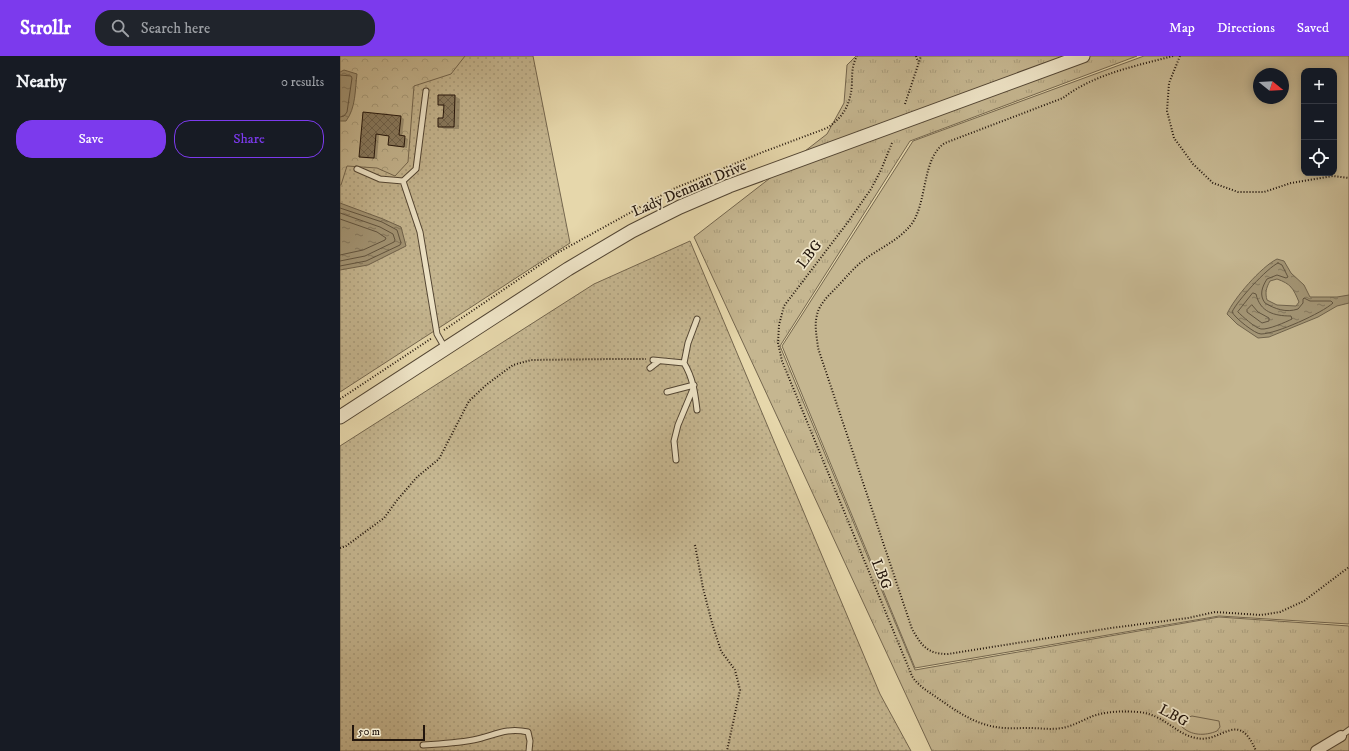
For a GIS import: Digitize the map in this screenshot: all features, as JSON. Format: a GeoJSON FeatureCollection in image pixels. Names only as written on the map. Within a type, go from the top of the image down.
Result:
{"type":"FeatureCollection","features":[{"type":"Feature","properties":{"kind":"street","name":"Lady Denman Drive"},"geometry":{"type":"LineString","coordinates":[[340,418],[568,269],[632,231],[680,207],[737,184],[1083,56]]}},
{"type":"Feature","properties":{"kind":"street"},"geometry":{"type":"LineString","coordinates":[[1316,751],[1346,732]]}},
{"type":"Feature","properties":{"kind":"lane"},"geometry":{"type":"LineString","coordinates":[[357,169],[380,179],[404,181],[416,169],[426,91]]}},
{"type":"Feature","properties":{"kind":"lane"},"geometry":{"type":"LineString","coordinates":[[404,181],[420,232],[437,334],[446,349]]}},
{"type":"Feature","properties":{"kind":"lane"},"geometry":{"type":"LineString","coordinates":[[697,320],[688,343],[684,363],[694,386],[697,410]]}},
{"type":"Feature","properties":{"kind":"lane"},"geometry":{"type":"LineString","coordinates":[[650,368],[656,360],[684,363]]}},
{"type":"Feature","properties":{"kind":"lane"},"geometry":{"type":"LineString","coordinates":[[667,392],[694,386]]}},
{"type":"Feature","properties":{"kind":"lane"},"geometry":{"type":"LineString","coordinates":[[676,460],[674,441],[678,425],[694,386]]}},
{"type":"Feature","properties":{"kind":"lane"},"geometry":{"type":"LineString","coordinates":[[423,745],[463,742],[516,729],[528,732],[530,741],[529,751]]}},
{"type":"Feature","properties":{"kind":"path"},"geometry":{"type":"LineString","coordinates":[[916,56],[919,63]]}},
{"type":"Feature","properties":{"kind":"path"},"geometry":{"type":"LineString","coordinates":[[905,104],[921,56]]}},
{"type":"Feature","properties":{"kind":"path"},"geometry":{"type":"LineString","coordinates":[[1173,56],[1116,72],[1074,90],[1063,98],[945,143],[939,147],[932,158],[920,206],[916,217],[910,226],[859,264],[823,301],[817,314],[815,329],[818,348],[912,629],[923,646],[929,651],[939,654],[948,654],[1111,628],[1188,618],[1215,612],[1261,614],[1280,612],[1304,601],[1349,567]]}},
{"type":"Feature","properties":{"kind":"path"},"geometry":{"type":"LineString","coordinates":[[1180,56],[1169,84],[1167,110],[1174,138],[1193,164],[1213,183],[1238,192],[1264,192],[1290,183],[1333,176],[1349,178]]}},
{"type":"Feature","properties":{"kind":"path","name":"LBG"},"geometry":{"type":"LineString","coordinates":[[892,143],[881,170],[871,188],[848,222],[784,306],[779,325],[778,344],[782,361],[912,676],[921,687],[974,720],[997,727],[1062,728],[1107,713],[1120,711],[1141,712],[1164,720],[1180,732],[1196,738],[1205,738],[1232,729],[1243,732],[1250,739],[1256,751]]}},
{"type":"Feature","properties":{"kind":"path"},"geometry":{"type":"LineString","coordinates":[[340,548],[346,546],[384,518],[417,477],[439,459],[469,401],[486,385],[513,365],[531,360],[656,360]]}},
{"type":"Feature","properties":{"kind":"path"},"geometry":{"type":"LineString","coordinates":[[695,545],[703,588],[712,623],[721,651],[735,670],[740,690],[727,751]]}},
{"type":"Feature","properties":{"kind":"green space"},"geometry":{"type":"Polygon","coordinates":[[[340,56],[533,56],[570,243],[340,392],[340,56]]]}},
{"type":"Feature","properties":{"kind":"green space"},"geometry":{"type":"Polygon","coordinates":[[[340,56],[465,56],[451,74],[414,86],[408,162],[395,176],[377,168],[347,166],[340,185],[340,56]]]}},
{"type":"Feature","properties":{"kind":"green space"},"geometry":{"type":"Polygon","coordinates":[[[856,56],[1137,56],[910,141],[780,346],[915,670],[1219,617],[1349,626],[1349,751],[932,751],[694,237],[827,134],[844,103],[847,65],[856,56]]]}},
{"type":"Feature","properties":{"kind":"green space"},"geometry":{"type":"Polygon","coordinates":[[[1144,56],[1349,56],[1349,624],[1219,616],[915,668],[782,346],[913,141],[1144,56]]]}},
{"type":"Feature","properties":{"kind":"green space"},"geometry":{"type":"Polygon","coordinates":[[[690,241],[880,694],[911,751],[340,751],[340,446],[594,284],[690,241]]]}},
{"type":"Feature","properties":{"kind":"green space"},"geometry":{"type":"Polygon","coordinates":[[[1192,716],[1219,721],[1220,727],[1217,731],[1208,734],[1189,732],[1181,726],[1183,720],[1192,716]]]}},
{"type":"Feature","properties":{"kind":"water"},"geometry":{"type":"Polygon","coordinates":[[[344,70],[357,74],[352,110],[346,121],[340,121],[340,72],[344,70]]]}},
{"type":"Feature","properties":{"kind":"water"},"geometry":{"type":"Polygon","coordinates":[[[340,203],[401,227],[406,246],[368,265],[340,270],[340,203]]]}},
{"type":"Feature","properties":{"kind":"water"},"geometry":{"type":"Polygon","coordinates":[[[1277,259],[1284,261],[1291,273],[1304,285],[1310,297],[1337,297],[1349,295],[1349,303],[1337,306],[1318,317],[1269,337],[1258,338],[1237,324],[1227,314],[1249,284],[1277,259]],[[1277,279],[1270,281],[1266,290],[1267,300],[1277,305],[1296,306],[1299,302],[1295,293],[1289,285],[1277,279]]]}},
{"type":"Feature","properties":{"kind":"building"},"geometry":{"type":"Polygon","coordinates":[[[438,95],[455,95],[454,127],[438,127],[438,118],[443,118],[444,105],[438,105],[438,95]]]}},
{"type":"Feature","properties":{"kind":"building"},"geometry":{"type":"Polygon","coordinates":[[[363,112],[401,116],[399,135],[405,136],[404,147],[388,145],[389,136],[376,134],[374,158],[359,157],[363,112]]]}}]}
